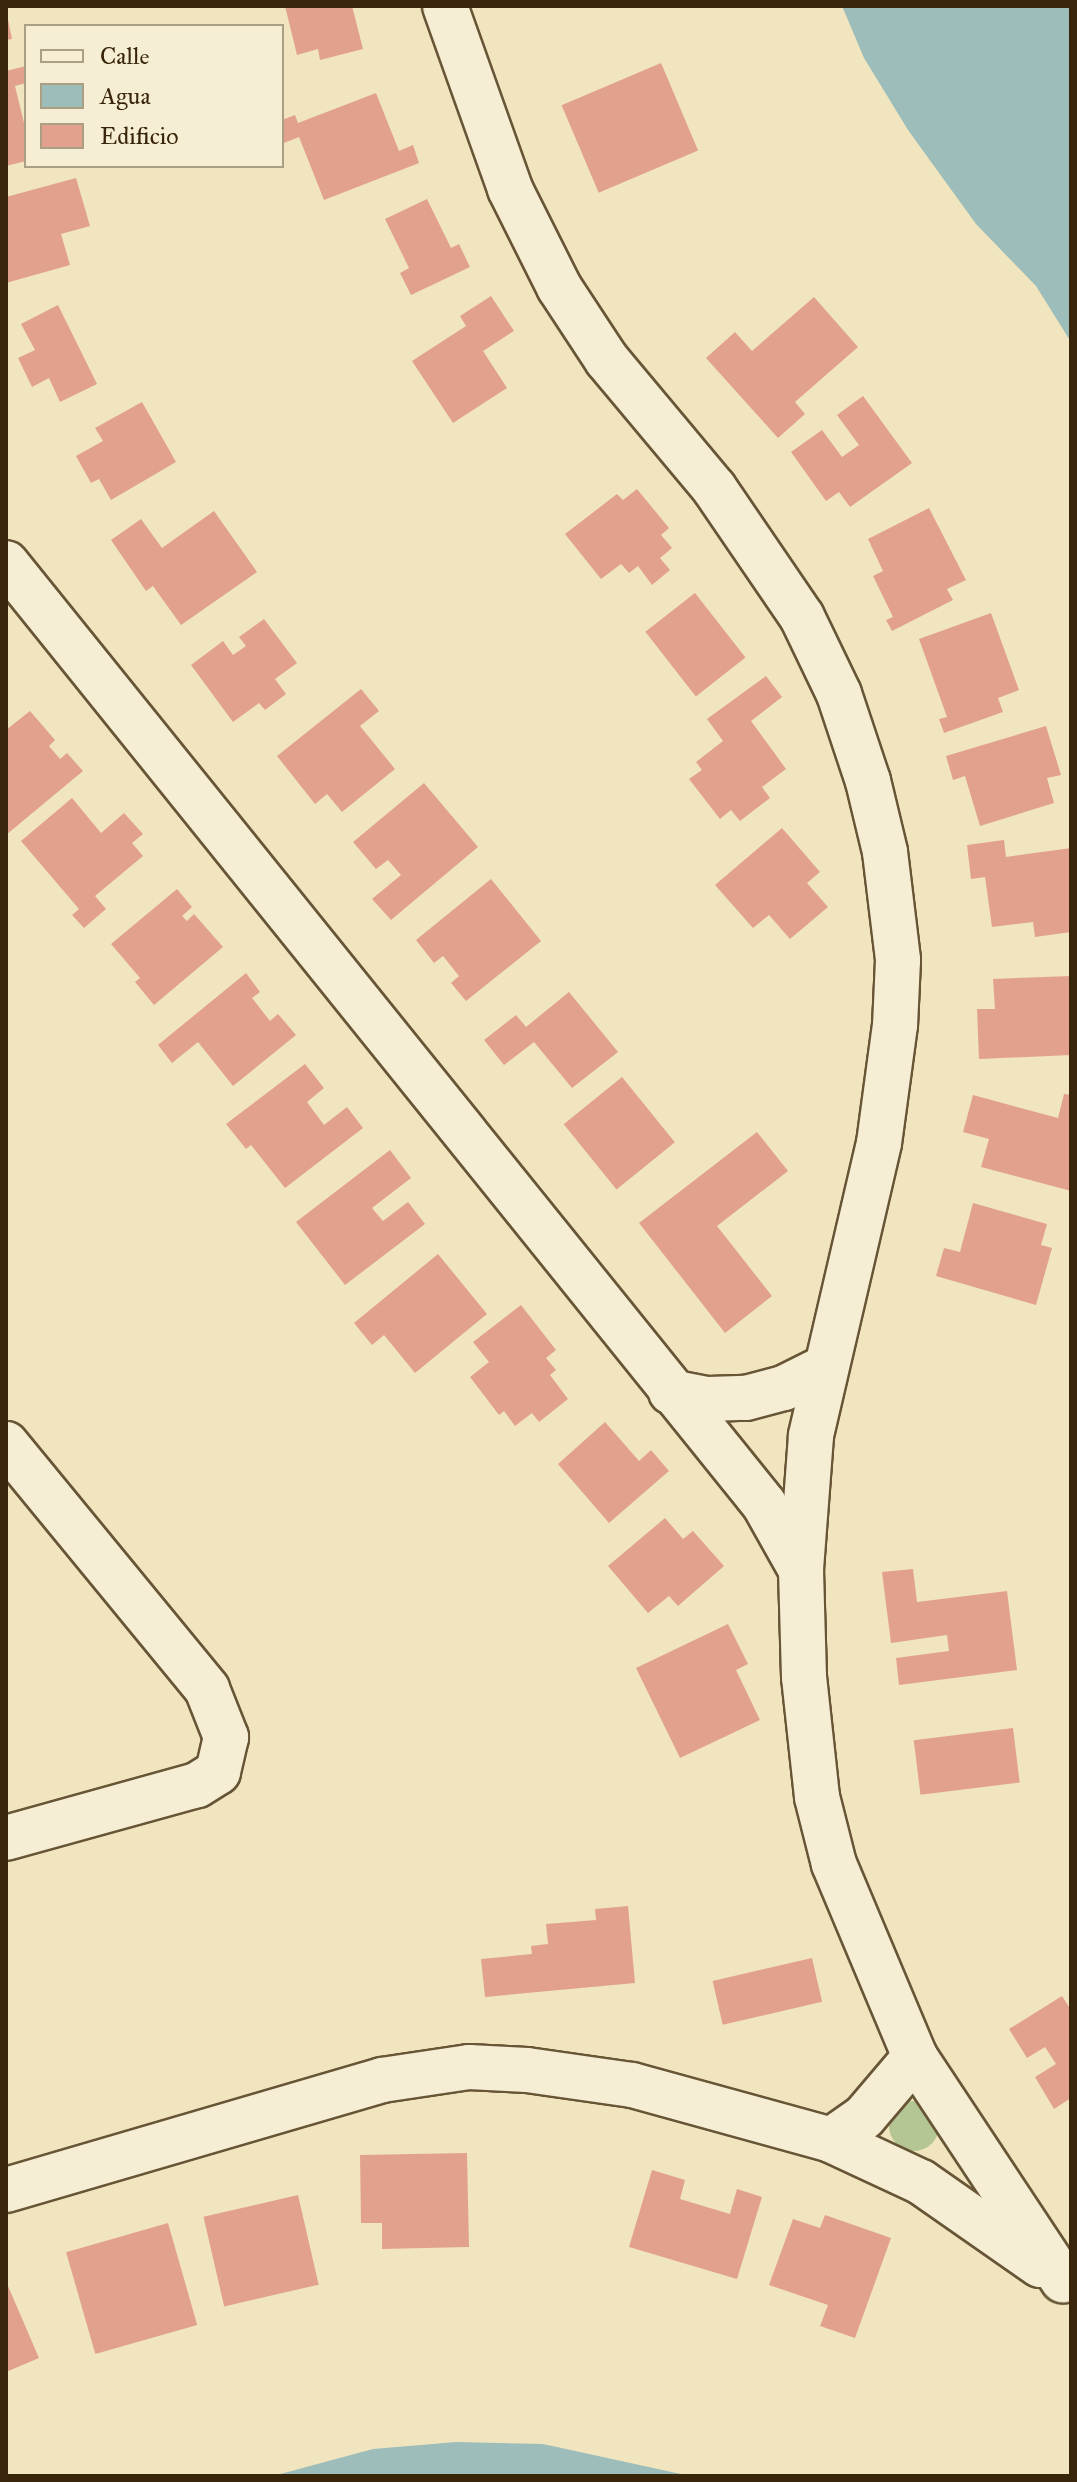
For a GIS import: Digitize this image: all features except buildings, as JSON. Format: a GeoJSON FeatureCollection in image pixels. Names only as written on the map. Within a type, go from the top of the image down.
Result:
{"type":"FeatureCollection","features":[{"type":"Feature","properties":{"kind":"street"},"geometry":{"type":"LineString","coordinates":[[445,6],[510,189],[559,287],[607,360],[714,488],[802,617],[839,694],[868,781],[885,852],[898,960],[892,1075],[811,1436],[801,1570],[804,1677],[817,1797],[834,1864],[915,2057],[962,2134],[1067,2284]]}},
{"type":"Feature","properties":{"kind":"street"},"geometry":{"type":"LineString","coordinates":[[6,562],[764,1504],[801,1570]]}},
{"type":"Feature","properties":{"kind":"street"},"geometry":{"type":"LineString","coordinates":[[671,1392],[708,1399],[746,1398],[784,1388],[826,1367]]}},
{"type":"Feature","properties":{"kind":"street"},"geometry":{"type":"LineString","coordinates":[[6,1444],[207,1689],[226,1737],[218,1772],[197,1785],[6,1838]]}},
{"type":"Feature","properties":{"kind":"street"},"geometry":{"type":"LineString","coordinates":[[831,2140],[864,2117],[915,2057]]}},
{"type":"Feature","properties":{"kind":"street"},"geometry":{"type":"LineString","coordinates":[[6,2190],[382,2080],[469,2067],[632,2085],[831,2140],[921,2182],[1067,2284]]}},
{"type":"Feature","properties":{"kind":"street"},"geometry":{"type":"LineString","coordinates":[[921,2182],[936,2171],[962,2134]]}},
{"type":"Feature","properties":{"kind":"green space"},"geometry":{"type":"Polygon","coordinates":[[[914,2101],[931,2109],[939,2126],[931,2143],[914,2151],[897,2143],[889,2126],[897,2109],[914,2101]]]}},
{"type":"Feature","properties":{"kind":"water"},"geometry":{"type":"Polygon","coordinates":[[[842,6],[1071,6],[1071,342],[1036,286],[976,224],[908,130],[864,58],[842,6]]]}},
{"type":"Feature","properties":{"kind":"water"},"geometry":{"type":"Polygon","coordinates":[[[456,2442],[543,2444],[690,2476],[273,2476],[373,2449],[456,2442]]]}}]}
